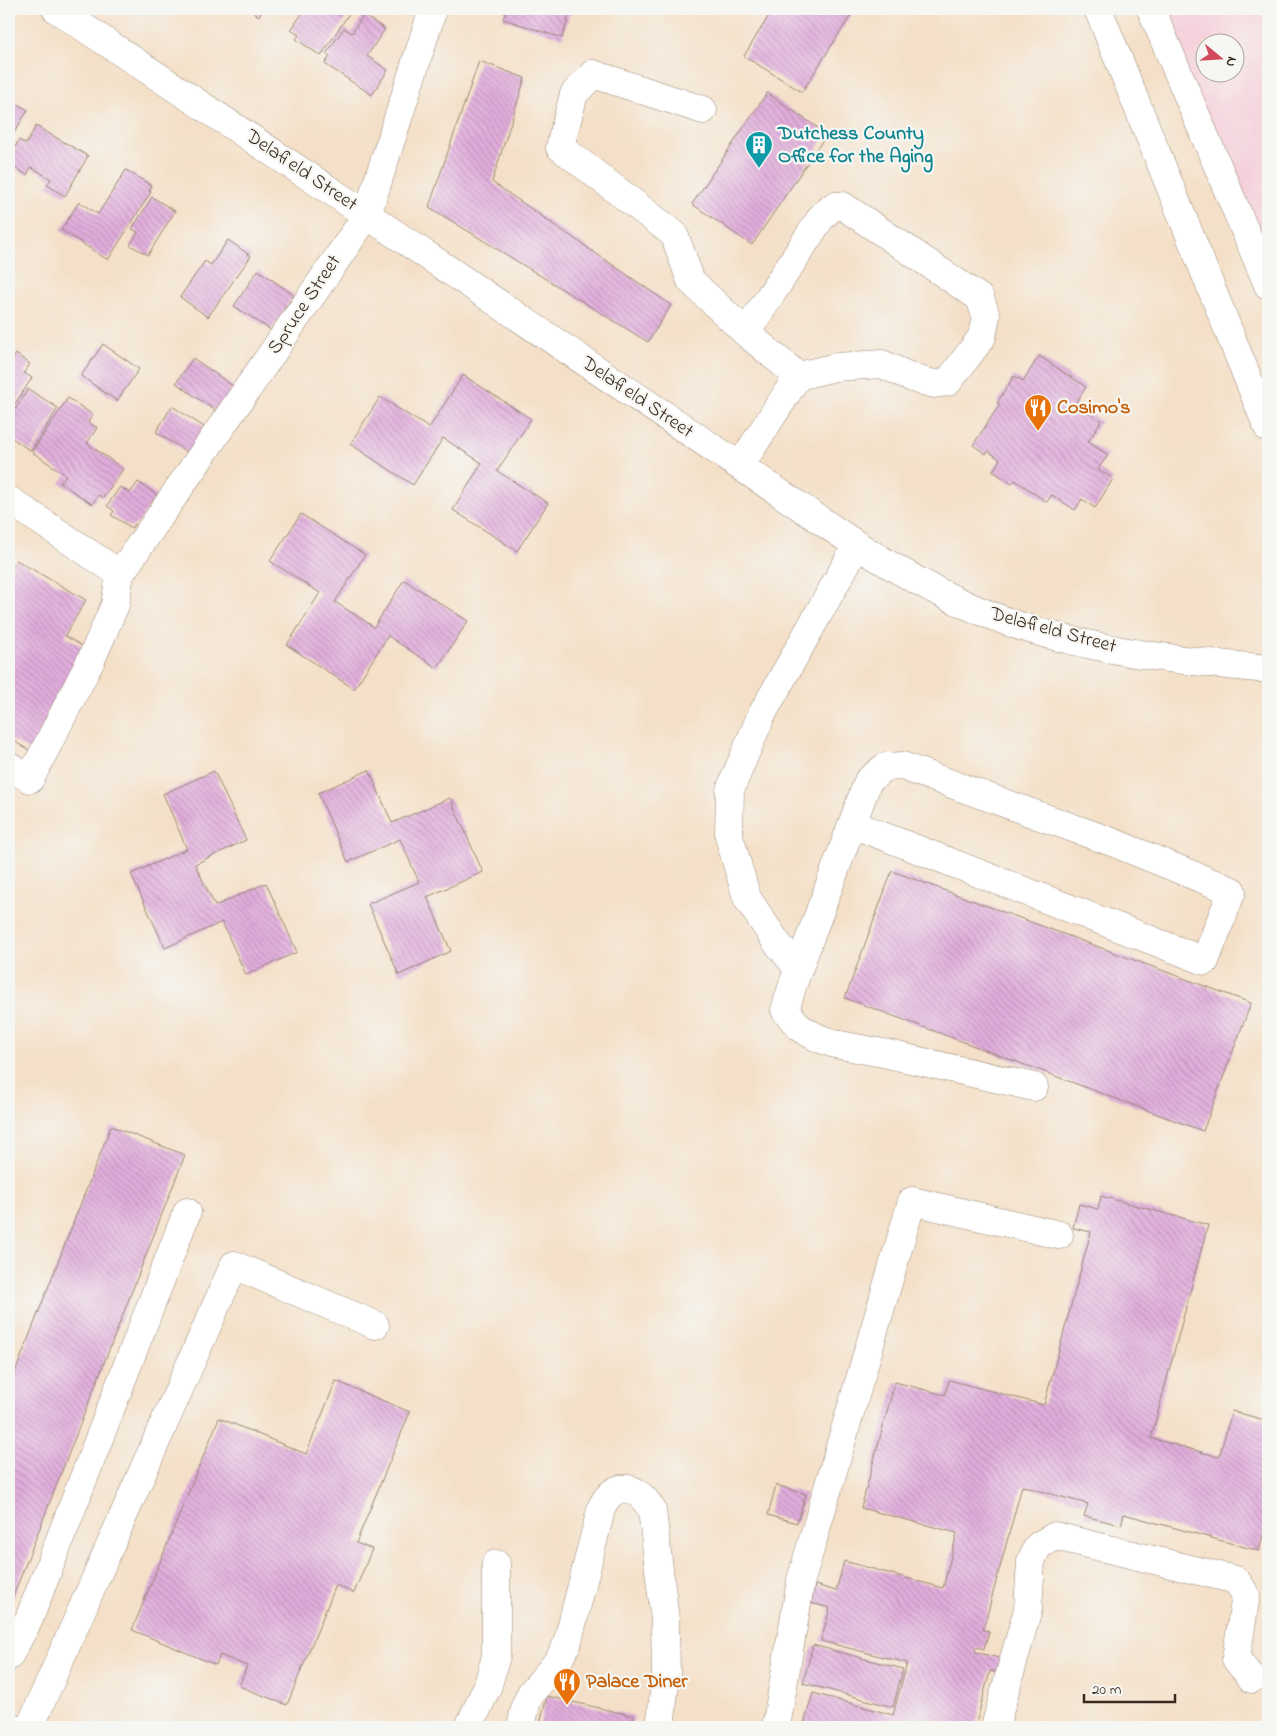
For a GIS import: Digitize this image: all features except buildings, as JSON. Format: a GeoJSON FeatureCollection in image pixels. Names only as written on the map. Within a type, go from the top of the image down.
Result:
{"type":"FeatureCollection","features":[{"type":"Feature","properties":{"kind":"main road","name":"Delafield Street"},"geometry":{"type":"LineString","coordinates":[[56,9],[367,215],[858,545],[934,590],[974,609],[1017,625],[1063,638],[1138,654],[1268,669]]}},
{"type":"Feature","properties":{"kind":"main road","name":"Spruce Street"},"geometry":{"type":"LineString","coordinates":[[120,574],[367,215],[433,9]]}},
{"type":"Feature","properties":{"kind":"main road"},"geometry":{"type":"LineString","coordinates":[[1098,9],[1268,428]]}},
{"type":"Feature","properties":{"kind":"main road"},"geometry":{"type":"LineString","coordinates":[[1151,9],[1268,285]]}},
{"type":"Feature","properties":{"kind":"main road"},"geometry":{"type":"LineString","coordinates":[[703,110],[593,74],[574,94],[560,147],[674,234],[691,281],[746,333],[798,376]]}},
{"type":"Feature","properties":{"kind":"main road"},"geometry":{"type":"LineString","coordinates":[[740,466],[798,376],[836,367],[882,364],[915,379],[934,384],[948,382],[982,337],[986,316],[980,298],[843,206],[834,206],[822,216],[746,333]]}},
{"type":"Feature","properties":{"kind":"main road"},"geometry":{"type":"LineString","coordinates":[[9,500],[120,574],[115,605],[94,653],[30,779],[9,766]]}},
{"type":"Feature","properties":{"kind":"main road"},"geometry":{"type":"LineString","coordinates":[[798,968],[777,943],[747,898],[729,836],[730,790],[761,716],[858,545]]}},
{"type":"Feature","properties":{"kind":"main road"},"geometry":{"type":"LineString","coordinates":[[852,824],[1205,961],[1232,890],[1112,842],[902,766],[885,767],[868,782],[852,824],[798,968],[785,1010],[800,1028],[818,1038],[835,1044],[1034,1087]]}},
{"type":"Feature","properties":{"kind":"main road"},"geometry":{"type":"LineString","coordinates":[[776,1727],[801,1580],[912,1201],[1059,1235]]}},
{"type":"Feature","properties":{"kind":"main road"},"geometry":{"type":"LineString","coordinates":[[9,1656],[29,1619],[188,1212]]}},
{"type":"Feature","properties":{"kind":"main road"},"geometry":{"type":"LineString","coordinates":[[30,1727],[234,1265],[375,1325]]}},
{"type":"Feature","properties":{"kind":"main road"},"geometry":{"type":"LineString","coordinates":[[521,1727],[526,1704],[531,1693],[558,1660],[567,1644],[602,1506],[607,1496],[616,1490],[627,1488],[638,1492],[652,1510],[665,1620],[666,1675],[660,1727]]}},
{"type":"Feature","properties":{"kind":"main road"},"geometry":{"type":"LineString","coordinates":[[995,1727],[1028,1609],[1031,1561],[1038,1546],[1055,1536],[1236,1580],[1246,1595],[1236,1659],[1252,1679]]}},
{"type":"Feature","properties":{"kind":"main road"},"geometry":{"type":"LineString","coordinates":[[469,1727],[488,1684],[496,1656],[496,1564]]}},
{"type":"Feature","properties":{"kind":"shaded area"},"geometry":{"type":"Polygon","coordinates":[[[1150,9],[1268,9],[1268,286],[1150,9]]]}},
{"type":"Feature","properties":{"kind":"place","name":"Dutchess County Office for the Aging"},"geometry":{"type":"Point","coordinates":[759,169]}},
{"type":"Feature","properties":{"kind":"place","name":"Cosimo's"},"geometry":{"type":"Point","coordinates":[1038,432]}},
{"type":"Feature","properties":{"kind":"place","name":"Palace Diner"},"geometry":{"type":"Point","coordinates":[567,1706]}}]}
